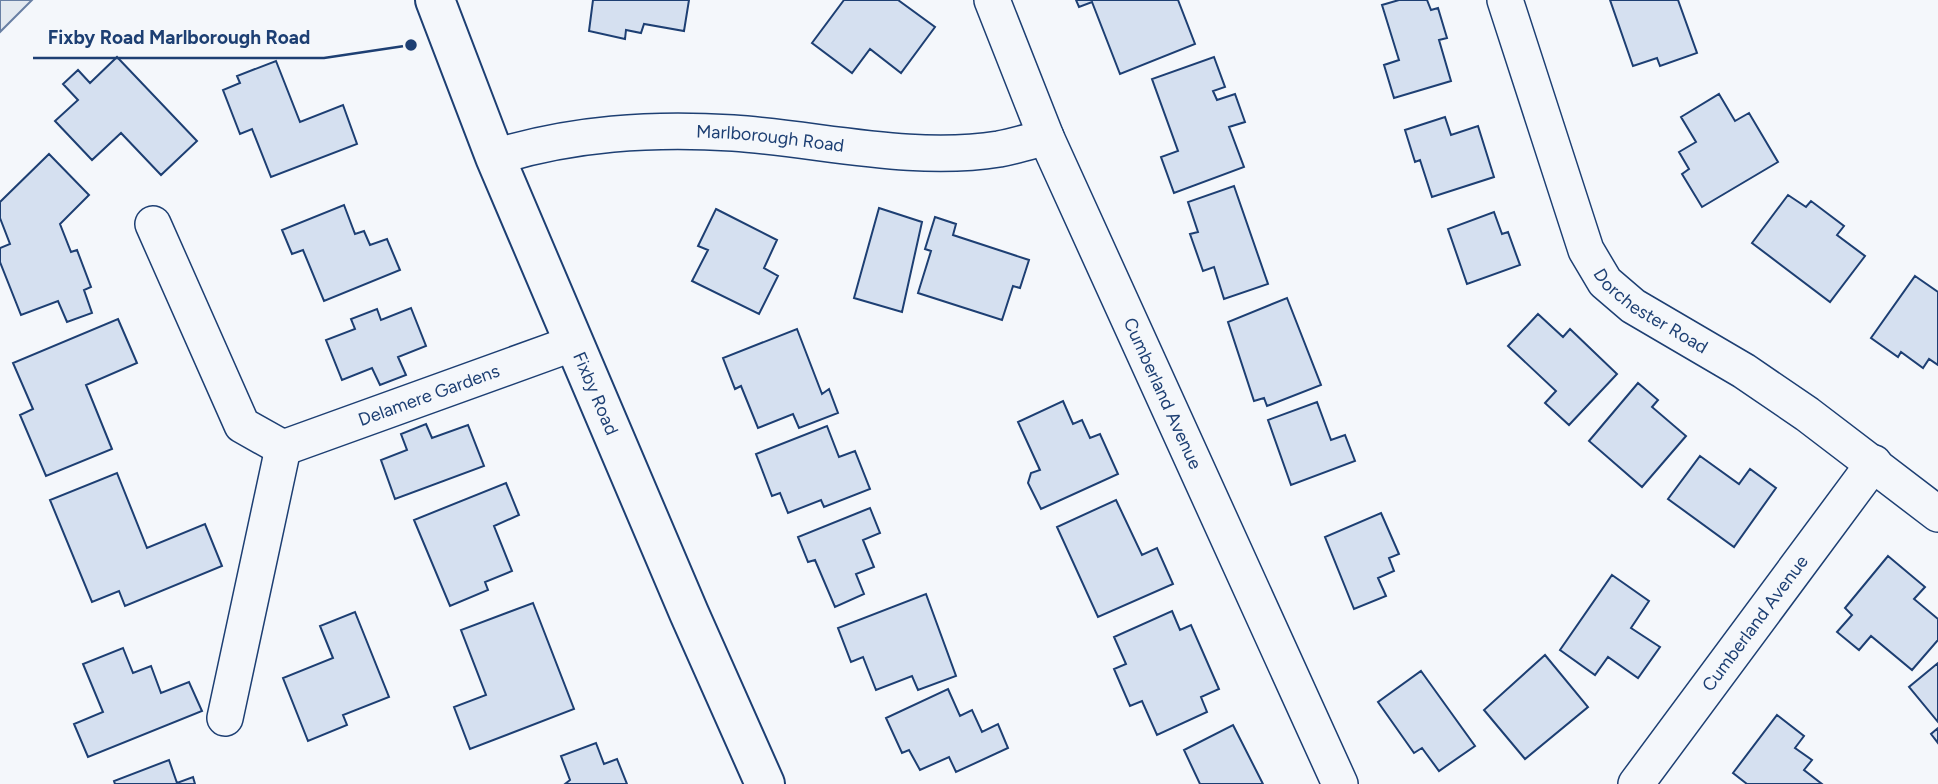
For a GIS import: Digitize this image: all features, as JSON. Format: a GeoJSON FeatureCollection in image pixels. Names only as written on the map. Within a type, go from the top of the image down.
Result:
{"type":"FeatureCollection","features":[{"type":"Feature","properties":{"kind":"main road","name":"Fixby Road"},"geometry":{"type":"LineString","coordinates":[[435,0],[495,158],[765,784]]}},
{"type":"Feature","properties":{"kind":"street","name":"Cumberland Avenue"},"geometry":{"type":"LineString","coordinates":[[992,0],[1046,137],[1339,784]]}},
{"type":"Feature","properties":{"kind":"street","name":"Dorchester Road"},"geometry":{"type":"LineString","coordinates":[[1506,0],[1586,250],[1605,282],[1633,306],[1744,371],[1874,463],[1938,514]]}},
{"type":"Feature","properties":{"kind":"street","name":"Marlborough Road"},"geometry":{"type":"LineString","coordinates":[[495,158],[538,144],[592,134],[638,132],[732,133],[943,153],[999,149],[1046,137]]}},
{"type":"Feature","properties":{"kind":"street"},"geometry":{"type":"LineString","coordinates":[[153,223],[242,425],[283,448],[225,718]]}},
{"type":"Feature","properties":{"kind":"street","name":"Delamere Gardens"},"geometry":{"type":"LineString","coordinates":[[283,448],[574,343]]}},
{"type":"Feature","properties":{"kind":"street","name":"Cumberland Avenue"},"geometry":{"type":"LineString","coordinates":[[1636,784],[1874,463]]}},
{"type":"Feature","properties":{"kind":"shaded area"},"geometry":{"type":"Polygon","coordinates":[[[0,0],[32,0],[0,32],[0,0]]]}},
{"type":"Feature","properties":{"kind":"building"},"geometry":{"type":"Polygon","coordinates":[[[593,0],[689,0],[684,31],[644,24],[641,33],[626,30],[625,39],[589,31],[593,0]]]}},
{"type":"Feature","properties":{"kind":"building"},"geometry":{"type":"Polygon","coordinates":[[[844,0],[898,0],[935,27],[901,73],[870,49],[852,73],[812,43],[844,0]]]}},
{"type":"Feature","properties":{"kind":"building"},"geometry":{"type":"Polygon","coordinates":[[[1076,0],[1178,0],[1195,44],[1120,74],[1092,2],[1079,7],[1076,0]]]}},
{"type":"Feature","properties":{"kind":"building"},"geometry":{"type":"Polygon","coordinates":[[[1399,0],[1427,0],[1431,10],[1438,8],[1447,38],[1439,40],[1451,81],[1394,98],[1384,65],[1399,60],[1382,5],[1399,0]]]}},
{"type":"Feature","properties":{"kind":"building"},"geometry":{"type":"Polygon","coordinates":[[[1610,0],[1678,0],[1697,53],[1660,66],[1657,58],[1633,66],[1610,0]]]}},
{"type":"Feature","properties":{"kind":"building"},"geometry":{"type":"Polygon","coordinates":[[[117,57],[197,141],[161,175],[121,133],[92,160],[55,121],[78,100],[63,84],[78,70],[90,83],[117,57]]]}},
{"type":"Feature","properties":{"kind":"building"},"geometry":{"type":"Polygon","coordinates":[[[1214,57],[1225,87],[1213,91],[1217,100],[1235,94],[1245,122],[1229,127],[1244,167],[1174,193],[1161,157],[1178,151],[1152,79],[1214,57]]]}},
{"type":"Feature","properties":{"kind":"building"},"geometry":{"type":"Polygon","coordinates":[[[276,61],[300,122],[343,105],[357,144],[271,177],[252,129],[240,134],[223,90],[240,83],[237,76],[276,61]]]}},
{"type":"Feature","properties":{"kind":"building"},"geometry":{"type":"Polygon","coordinates":[[[1719,94],[1735,121],[1749,113],[1778,162],[1702,207],[1682,174],[1689,169],[1679,152],[1696,142],[1681,117],[1719,94]]]}},
{"type":"Feature","properties":{"kind":"building"},"geometry":{"type":"Polygon","coordinates":[[[1445,117],[1451,135],[1478,126],[1494,177],[1432,197],[1420,160],[1415,162],[1405,130],[1445,117]]]}},
{"type":"Feature","properties":{"kind":"building"},"geometry":{"type":"Polygon","coordinates":[[[49,154],[89,195],[60,224],[71,252],[77,250],[91,287],[84,290],[92,313],[67,322],[58,301],[21,315],[0,262],[0,248],[10,244],[0,218],[0,202],[49,154]]]}},
{"type":"Feature","properties":{"kind":"building"},"geometry":{"type":"Polygon","coordinates":[[[1234,186],[1268,284],[1224,299],[1214,267],[1203,271],[1190,234],[1198,232],[1188,202],[1234,186]]]}},
{"type":"Feature","properties":{"kind":"building"},"geometry":{"type":"Polygon","coordinates":[[[1788,195],[1806,207],[1811,201],[1844,226],[1837,235],[1865,256],[1830,302],[1752,243],[1788,195]]]}},
{"type":"Feature","properties":{"kind":"building"},"geometry":{"type":"Polygon","coordinates":[[[344,205],[355,234],[364,231],[370,245],[387,239],[400,270],[324,301],[303,250],[292,254],[282,230],[344,205]]]}},
{"type":"Feature","properties":{"kind":"building"},"geometry":{"type":"Polygon","coordinates":[[[879,208],[922,222],[902,312],[854,298],[879,208]]]}},
{"type":"Feature","properties":{"kind":"building"},"geometry":{"type":"Polygon","coordinates":[[[716,209],[777,240],[764,268],[778,276],[759,314],[692,281],[708,250],[698,246],[716,209]]]}},
{"type":"Feature","properties":{"kind":"building"},"geometry":{"type":"Polygon","coordinates":[[[1494,212],[1502,234],[1508,232],[1520,265],[1467,284],[1448,229],[1494,212]]]}},
{"type":"Feature","properties":{"kind":"building"},"geometry":{"type":"Polygon","coordinates":[[[935,217],[956,224],[953,235],[1029,260],[1020,288],[1013,286],[1002,320],[918,293],[931,251],[925,249],[935,217]]]}},
{"type":"Feature","properties":{"kind":"building"},"geometry":{"type":"Polygon","coordinates":[[[1915,276],[1938,292],[1938,365],[1929,359],[1923,368],[1901,352],[1898,357],[1871,338],[1915,276]]]}},
{"type":"Feature","properties":{"kind":"building"},"geometry":{"type":"Polygon","coordinates":[[[1287,298],[1321,385],[1267,406],[1264,398],[1254,401],[1228,322],[1287,298]]]}},
{"type":"Feature","properties":{"kind":"building"},"geometry":{"type":"Polygon","coordinates":[[[411,308],[426,346],[398,357],[406,375],[380,385],[372,368],[342,380],[326,340],[355,329],[351,319],[377,309],[381,320],[411,308]]]}},
{"type":"Feature","properties":{"kind":"building"},"geometry":{"type":"Polygon","coordinates":[[[1538,314],[1563,337],[1570,329],[1617,374],[1569,425],[1545,403],[1556,391],[1508,346],[1538,314]]]}},
{"type":"Feature","properties":{"kind":"building"},"geometry":{"type":"Polygon","coordinates":[[[118,319],[137,363],[86,385],[112,449],[46,476],[20,415],[33,409],[13,363],[118,319]]]}},
{"type":"Feature","properties":{"kind":"building"},"geometry":{"type":"Polygon","coordinates":[[[797,329],[822,394],[829,389],[838,413],[799,428],[793,414],[758,428],[741,386],[735,389],[723,358],[797,329]]]}},
{"type":"Feature","properties":{"kind":"building"},"geometry":{"type":"Polygon","coordinates":[[[1638,383],[1658,400],[1652,407],[1686,436],[1642,487],[1589,441],[1638,383]]]}},
{"type":"Feature","properties":{"kind":"building"},"geometry":{"type":"Polygon","coordinates":[[[1063,401],[1073,424],[1082,420],[1090,438],[1100,434],[1118,474],[1041,509],[1028,483],[1031,473],[1040,470],[1018,422],[1063,401]]]}},
{"type":"Feature","properties":{"kind":"building"},"geometry":{"type":"Polygon","coordinates":[[[1317,402],[1331,440],[1345,435],[1355,461],[1291,485],[1268,420],[1317,402]]]}},
{"type":"Feature","properties":{"kind":"building"},"geometry":{"type":"Polygon","coordinates":[[[426,424],[432,438],[468,425],[484,466],[395,499],[381,460],[407,450],[401,434],[426,424]]]}},
{"type":"Feature","properties":{"kind":"building"},"geometry":{"type":"Polygon","coordinates":[[[827,426],[839,457],[855,451],[870,489],[824,507],[821,500],[788,513],[780,493],[772,496],[756,454],[827,426]]]}},
{"type":"Feature","properties":{"kind":"building"},"geometry":{"type":"Polygon","coordinates":[[[1700,456],[1739,484],[1750,469],[1776,488],[1734,547],[1668,499],[1700,456]]]}},
{"type":"Feature","properties":{"kind":"building"},"geometry":{"type":"Polygon","coordinates":[[[117,473],[147,548],[205,524],[222,566],[125,606],[119,591],[92,602],[50,500],[117,473]]]}},
{"type":"Feature","properties":{"kind":"building"},"geometry":{"type":"Polygon","coordinates":[[[506,483],[519,515],[494,526],[512,571],[485,582],[488,590],[450,606],[414,520],[506,483]]]}},
{"type":"Feature","properties":{"kind":"building"},"geometry":{"type":"Polygon","coordinates":[[[1116,500],[1142,555],[1157,548],[1173,584],[1098,617],[1057,527],[1116,500]]]}},
{"type":"Feature","properties":{"kind":"building"},"geometry":{"type":"Polygon","coordinates":[[[870,508],[880,533],[863,540],[874,567],[856,574],[864,594],[835,607],[815,560],[808,562],[798,537],[870,508]]]}},
{"type":"Feature","properties":{"kind":"building"},"geometry":{"type":"Polygon","coordinates":[[[1381,513],[1399,554],[1389,558],[1394,571],[1378,578],[1386,596],[1354,609],[1325,537],[1381,513]]]}},
{"type":"Feature","properties":{"kind":"building"},"geometry":{"type":"Polygon","coordinates":[[[1888,556],[1925,587],[1914,599],[1938,619],[1938,640],[1912,670],[1871,636],[1859,650],[1837,632],[1852,615],[1845,608],[1888,556]]]}},
{"type":"Feature","properties":{"kind":"building"},"geometry":{"type":"Polygon","coordinates":[[[1612,575],[1649,601],[1631,628],[1660,647],[1638,678],[1608,657],[1595,675],[1560,650],[1612,575]]]}},
{"type":"Feature","properties":{"kind":"building"},"geometry":{"type":"Polygon","coordinates":[[[926,594],[956,676],[918,690],[912,676],[876,690],[863,657],[851,662],[838,628],[926,594]]]}},
{"type":"Feature","properties":{"kind":"building"},"geometry":{"type":"Polygon","coordinates":[[[533,603],[574,709],[470,749],[454,707],[486,695],[461,630],[533,603]]]}},
{"type":"Feature","properties":{"kind":"building"},"geometry":{"type":"Polygon","coordinates":[[[1172,611],[1180,630],[1191,625],[1219,689],[1201,697],[1207,712],[1157,735],[1142,701],[1130,706],[1114,669],[1126,664],[1114,637],[1172,611]]]}},
{"type":"Feature","properties":{"kind":"building"},"geometry":{"type":"Polygon","coordinates":[[[355,612],[389,697],[343,715],[347,725],[308,741],[283,678],[333,658],[320,626],[355,612]]]}},
{"type":"Feature","properties":{"kind":"building"},"geometry":{"type":"Polygon","coordinates":[[[123,648],[133,673],[151,666],[161,693],[189,682],[202,711],[88,757],[74,724],[103,712],[83,664],[123,648]]]}},
{"type":"Feature","properties":{"kind":"building"},"geometry":{"type":"Polygon","coordinates":[[[1545,655],[1588,707],[1525,759],[1484,710],[1545,655]]]}},
{"type":"Feature","properties":{"kind":"building"},"geometry":{"type":"Polygon","coordinates":[[[1938,663],[1938,722],[1909,687],[1938,663]]]}},
{"type":"Feature","properties":{"kind":"building"},"geometry":{"type":"Polygon","coordinates":[[[1421,671],[1475,746],[1439,771],[1422,748],[1414,753],[1378,702],[1421,671]]]}},
{"type":"Feature","properties":{"kind":"building"},"geometry":{"type":"Polygon","coordinates":[[[948,689],[960,716],[972,710],[982,732],[998,724],[1008,748],[956,772],[949,757],[920,770],[909,750],[902,753],[886,718],[948,689]]]}},
{"type":"Feature","properties":{"kind":"building"},"geometry":{"type":"Polygon","coordinates":[[[1777,715],[1804,736],[1795,748],[1812,760],[1804,770],[1822,784],[1747,784],[1733,773],[1777,715]]]}},
{"type":"Feature","properties":{"kind":"building"},"geometry":{"type":"Polygon","coordinates":[[[1233,725],[1263,784],[1200,784],[1184,750],[1233,725]]]}},
{"type":"Feature","properties":{"kind":"building"},"geometry":{"type":"Polygon","coordinates":[[[1938,728],[1938,743],[1931,734],[1938,728]]]}},
{"type":"Feature","properties":{"kind":"building"},"geometry":{"type":"Polygon","coordinates":[[[596,743],[604,764],[617,759],[627,784],[565,784],[570,780],[561,756],[596,743]]]}},
{"type":"Feature","properties":{"kind":"building"},"geometry":{"type":"Polygon","coordinates":[[[169,760],[177,783],[193,777],[195,784],[115,784],[114,781],[169,760]]]}},
{"type":"Feature","properties":{"kind":"place","name":"Fixby Road Marlborough Road"},"geometry":{"type":"Point","coordinates":[411,45]}}]}
